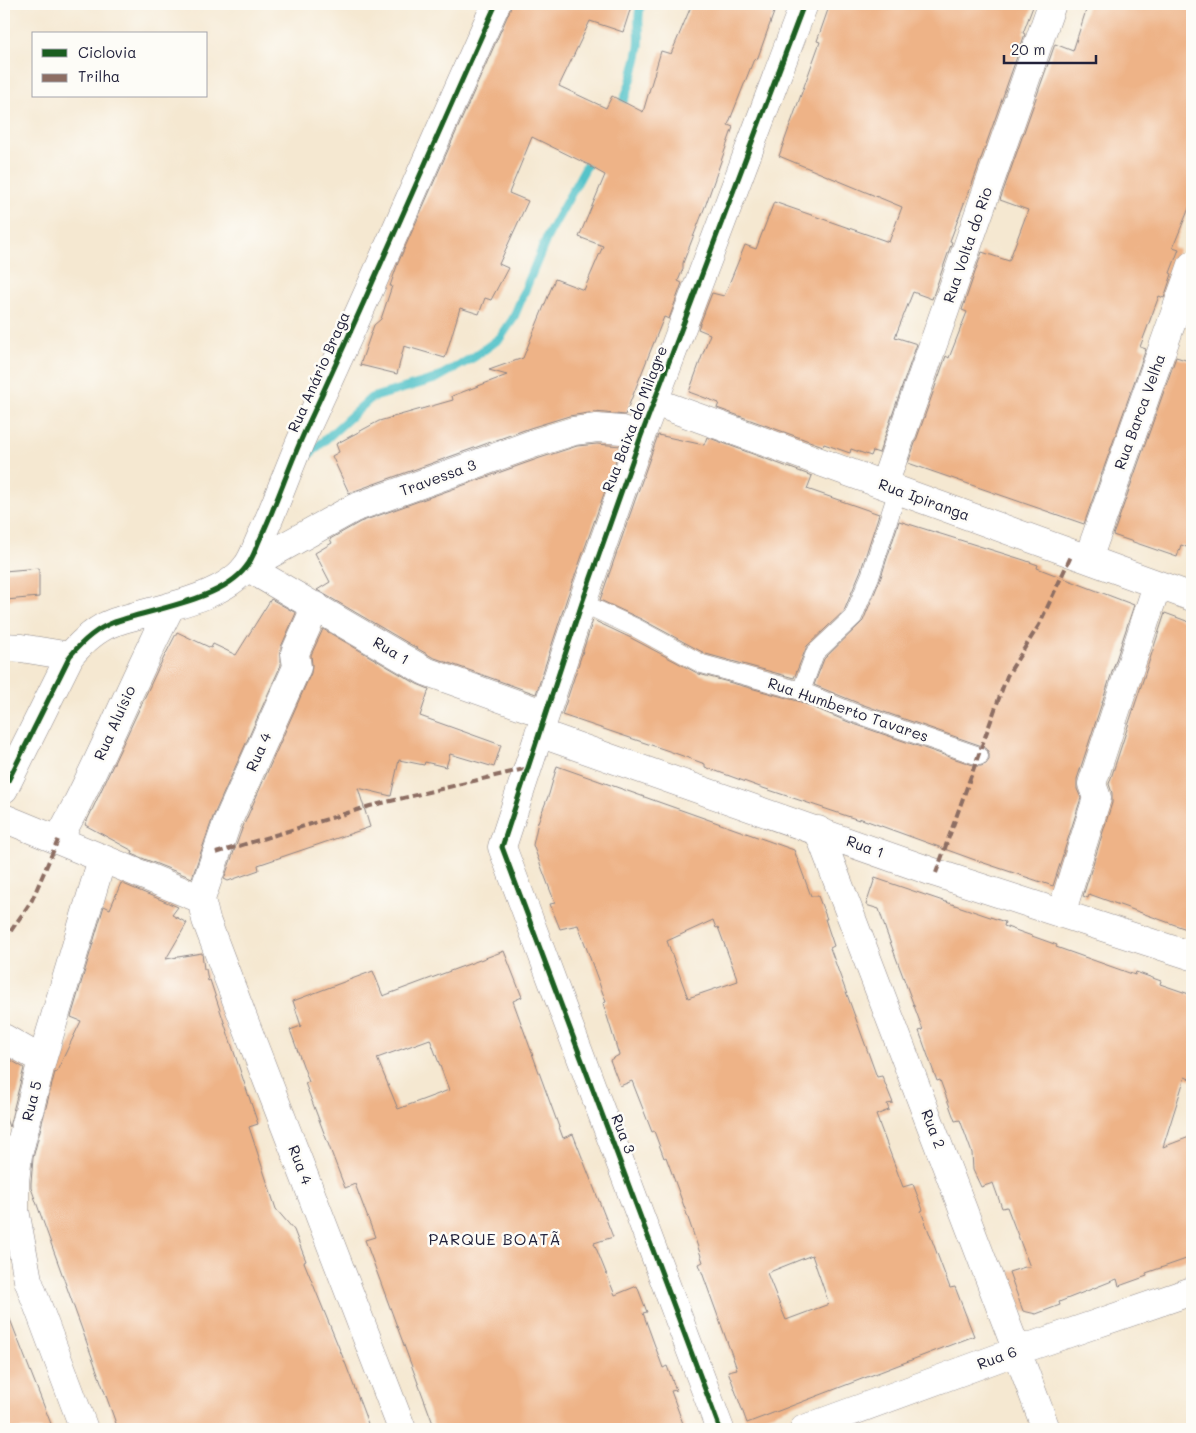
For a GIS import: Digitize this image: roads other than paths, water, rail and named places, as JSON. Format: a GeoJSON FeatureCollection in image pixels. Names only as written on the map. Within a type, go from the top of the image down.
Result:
{"type":"FeatureCollection","features":[{"type":"Feature","properties":{"kind":"street","name":"Rua Anário Braga"},"geometry":{"type":"LineString","coordinates":[[70,656],[91,636],[110,624],[216,591],[235,579],[247,567],[302,438],[496,4]]}},
{"type":"Feature","properties":{"kind":"street","name":"Rua Baixa do Milagre"},"geometry":{"type":"LineString","coordinates":[[502,847],[582,603],[641,436],[804,4]]}},
{"type":"Feature","properties":{"kind":"street","name":"Rua Volta do Rio"},"geometry":{"type":"LineString","coordinates":[[891,488],[1052,4]]}},
{"type":"Feature","properties":{"kind":"street","name":"Rua Barca Velha"},"geometry":{"type":"LineString","coordinates":[[1088,560],[1192,265]]}},
{"type":"Feature","properties":{"kind":"street","name":"Rua Ipiranga"},"geometry":{"type":"LineString","coordinates":[[655,402],[1192,597]]}},
{"type":"Feature","properties":{"kind":"street","name":"Travessa 3"},"geometry":{"type":"LineString","coordinates":[[247,567],[354,508],[535,442],[574,431],[597,428],[622,430],[641,436]]}},
{"type":"Feature","properties":{"kind":"street","name":"Rua 1"},"geometry":{"type":"LineString","coordinates":[[247,567],[425,671],[542,723],[818,830],[936,873],[1192,956]]}},
{"type":"Feature","properties":{"kind":"street"},"geometry":{"type":"LineString","coordinates":[[1061,914],[1097,798],[1092,784],[1157,585]]}},
{"type":"Feature","properties":{"kind":"street","name":"Rua Aluísio"},"geometry":{"type":"LineString","coordinates":[[58,840],[101,757],[125,701],[171,606]]}},
{"type":"Feature","properties":{"kind":"street","name":"Rua 4"},"geometry":{"type":"LineString","coordinates":[[316,606],[295,653],[297,667],[231,814],[200,899],[206,920],[242,1015],[402,1429]]}},
{"type":"Feature","properties":{"kind":"street"},"geometry":{"type":"LineString","coordinates":[[4,647],[70,656],[4,789]]}},
{"type":"Feature","properties":{"kind":"street"},"geometry":{"type":"LineString","coordinates":[[4,818],[200,899]]}},
{"type":"Feature","properties":{"kind":"street","name":"Rua 2"},"geometry":{"type":"LineString","coordinates":[[818,830],[1018,1351],[1046,1429]]}},
{"type":"Feature","properties":{"kind":"street","name":"Rua 3"},"geometry":{"type":"LineString","coordinates":[[502,847],[720,1429]]}},
{"type":"Feature","properties":{"kind":"street","name":"Rua 5"},"geometry":{"type":"LineString","coordinates":[[84,1429],[28,1280],[15,1210],[15,1182],[18,1155],[42,1060],[102,859]]}},
{"type":"Feature","properties":{"kind":"street"},"geometry":{"type":"LineString","coordinates":[[4,1038],[42,1060]]}},
{"type":"Feature","properties":{"kind":"street","name":"Rua 6"},"geometry":{"type":"LineString","coordinates":[[804,1429],[1018,1351],[1192,1291]]}},
{"type":"Feature","properties":{"kind":"lane"},"geometry":{"type":"LineString","coordinates":[[801,691],[815,653],[853,617],[871,574],[891,488]]}},
{"type":"Feature","properties":{"kind":"lane","name":"Rua Humberto Tavares"},"geometry":{"type":"LineString","coordinates":[[582,603],[636,628],[702,664],[801,691],[854,713],[979,756]]}},
{"type":"Feature","properties":{"kind":"waterway"},"geometry":{"type":"LineString","coordinates":[[619,110],[629,87],[639,47],[641,4]]}},
{"type":"Feature","properties":{"kind":"waterway"},"geometry":{"type":"LineString","coordinates":[[302,461],[371,398],[435,379],[474,357],[500,338],[513,319],[547,237],[593,154]]}},
{"type":"Feature","properties":{"kind":"district","name":"PARQUE BOATÃ"},"geometry":{"type":"Point","coordinates":[495,1239]}}]}
